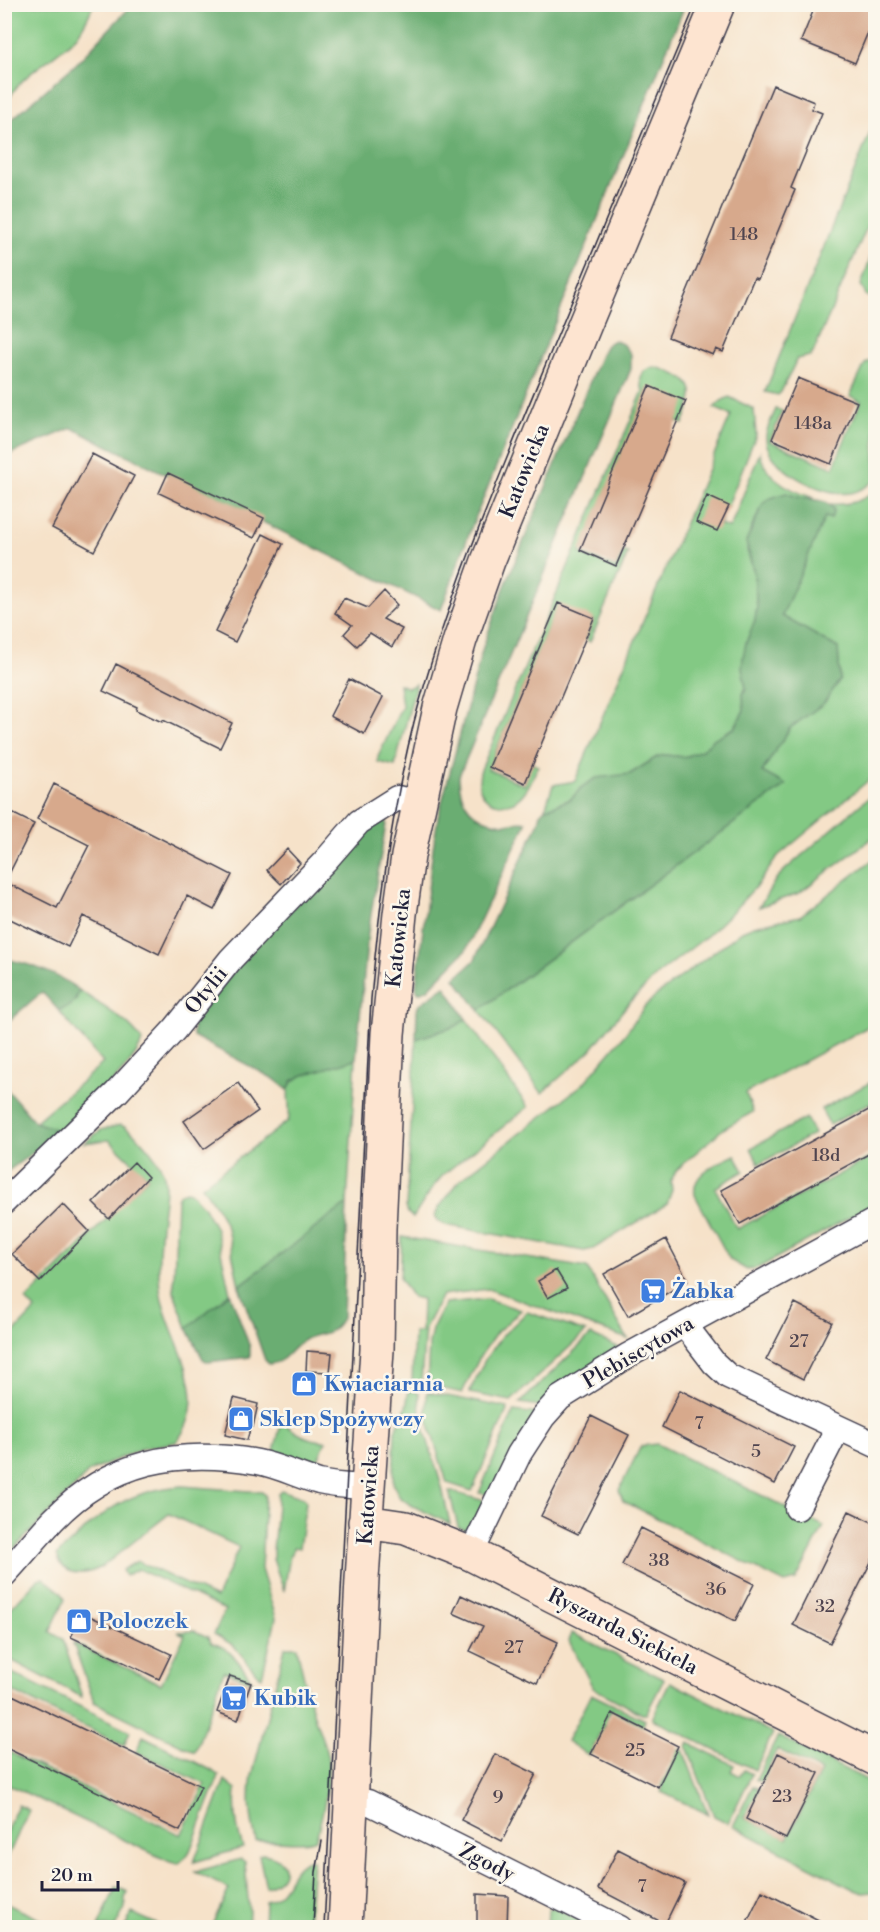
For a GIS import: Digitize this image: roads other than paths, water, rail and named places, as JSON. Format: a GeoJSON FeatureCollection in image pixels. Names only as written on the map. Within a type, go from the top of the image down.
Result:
{"type":"FeatureCollection","features":[{"type":"Feature","properties":{"kind":"street","name":"Katowicka"},"geometry":{"type":"LineString","coordinates":[[345,1928],[365,1521],[377,1350],[381,1153],[388,1034],[400,914],[418,803],[456,651],[488,561],[718,4]]}},
{"type":"Feature","properties":{"kind":"street","name":"Otylii"},"geometry":{"type":"LineString","coordinates":[[4,1202],[117,1092],[175,1029],[231,959],[359,822],[397,798],[418,803]]}},
{"type":"Feature","properties":{"kind":"street","name":"Plebiscytowa"},"geometry":{"type":"LineString","coordinates":[[471,1554],[519,1454],[543,1417],[560,1398],[629,1355],[876,1220]]}},
{"type":"Feature","properties":{"kind":"street"},"geometry":{"type":"LineString","coordinates":[[685,1325],[714,1363],[728,1376],[876,1445]]}},
{"type":"Feature","properties":{"kind":"street"},"geometry":{"type":"LineString","coordinates":[[796,1508],[838,1428]]}},
{"type":"Feature","properties":{"kind":"street"},"geometry":{"type":"LineString","coordinates":[[4,1575],[54,1519],[78,1498],[105,1479],[136,1465],[169,1458],[213,1457],[258,1462],[318,1481],[368,1487]]}},
{"type":"Feature","properties":{"kind":"street","name":"Ryszarda Siekiela"},"geometry":{"type":"LineString","coordinates":[[365,1521],[406,1528],[471,1554],[876,1759]]}},
{"type":"Feature","properties":{"kind":"street","name":"Zgody"},"geometry":{"type":"LineString","coordinates":[[352,1801],[368,1802],[620,1928]]}},
{"type":"Feature","properties":{"kind":"tram line"},"geometry":{"type":"LineString","coordinates":[[324,1928],[371,999],[392,825],[406,756],[427,676],[474,539],[696,4]]}},
{"type":"Feature","properties":{"kind":"tram line"},"geometry":{"type":"LineString","coordinates":[[313,1928],[316,1872],[322,1841]]}},
{"type":"Feature","properties":{"kind":"place","name":"Żabka"},"geometry":{"type":"Point","coordinates":[653,1291]}},
{"type":"Feature","properties":{"kind":"place","name":"Kwiaciarnia"},"geometry":{"type":"Point","coordinates":[304,1384]}},
{"type":"Feature","properties":{"kind":"place","name":"Sklep Spożywczy"},"geometry":{"type":"Point","coordinates":[241,1419]}},
{"type":"Feature","properties":{"kind":"place","name":"Poloczek"},"geometry":{"type":"Point","coordinates":[79,1621]}},
{"type":"Feature","properties":{"kind":"place","name":"Kubik"},"geometry":{"type":"Point","coordinates":[234,1698]}}]}
